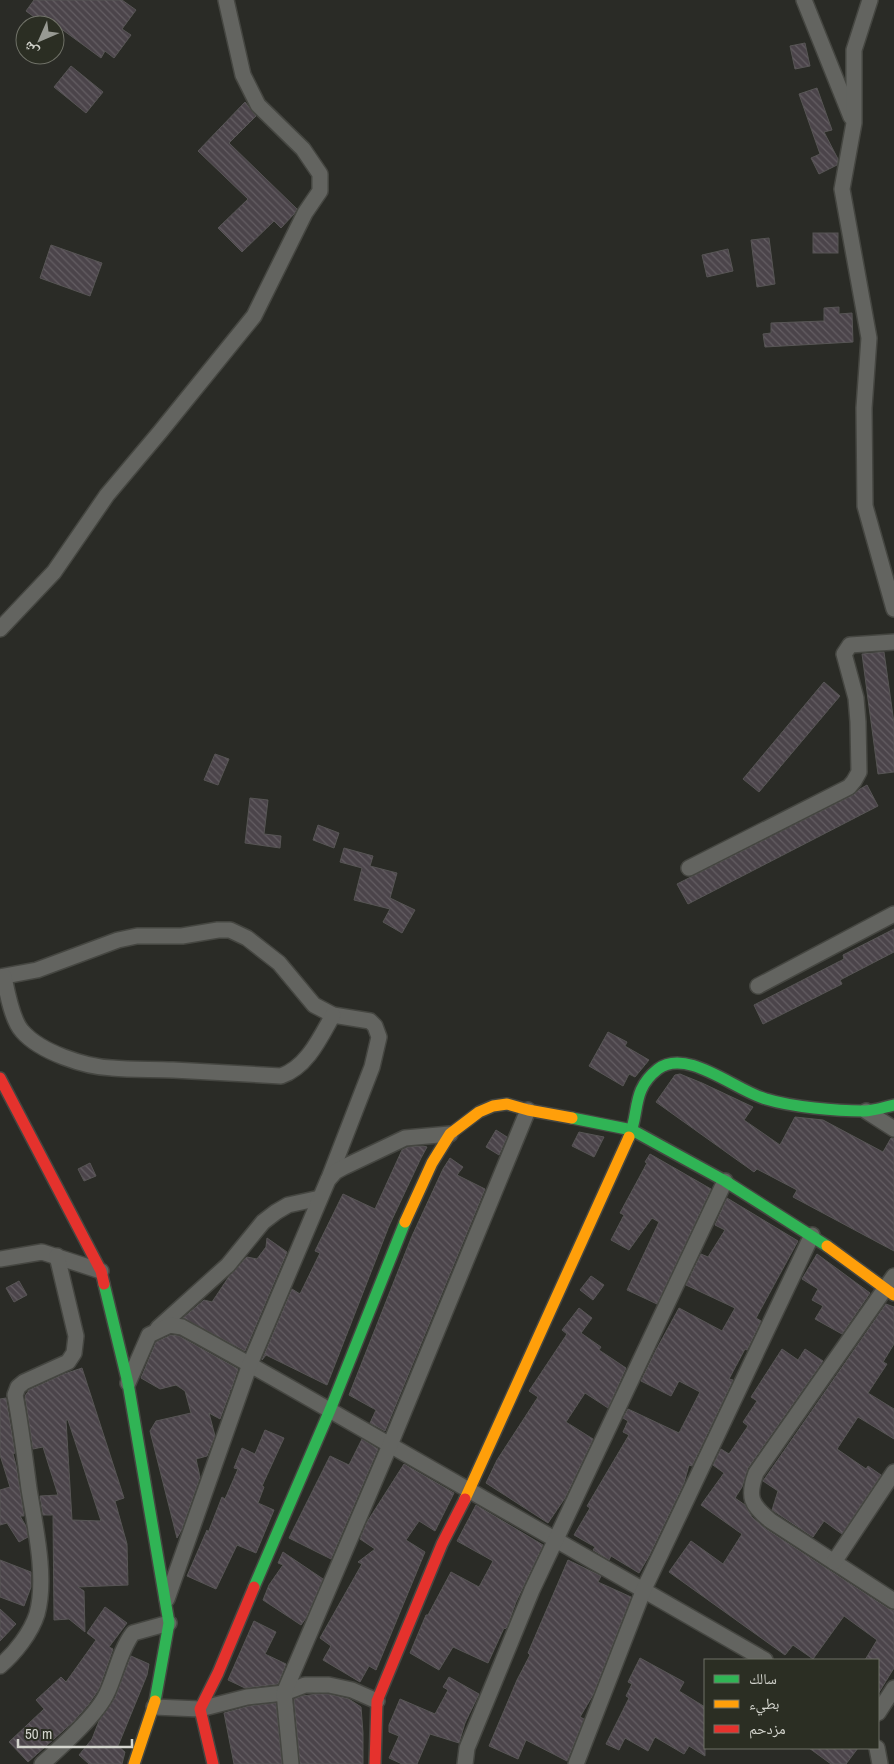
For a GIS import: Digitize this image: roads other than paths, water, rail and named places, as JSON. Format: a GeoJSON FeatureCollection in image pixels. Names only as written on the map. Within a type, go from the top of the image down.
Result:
{"type":"FeatureCollection","features":[{"type":"Feature","properties":{"kind":"street"},"geometry":{"type":"LineString","coordinates":[[0,629],[54,572],[107,495],[254,316],[305,213],[320,191],[320,174],[303,149],[258,105],[243,75],[226,0]]}},
{"type":"Feature","properties":{"kind":"street"},"geometry":{"type":"LineString","coordinates":[[804,0],[854,123]]}},
{"type":"Feature","properties":{"kind":"street"},"geometry":{"type":"LineString","coordinates":[[870,0],[854,50],[854,123],[842,189],[869,338],[864,408],[865,506],[894,609]]}},
{"type":"Feature","properties":{"kind":"street"},"geometry":{"type":"LineString","coordinates":[[689,868],[849,787],[859,772],[858,722],[856,698],[844,654],[850,645],[894,642]]}},
{"type":"Feature","properties":{"kind":"street"},"geometry":{"type":"LineString","coordinates":[[758,986],[894,914]]}},
{"type":"Feature","properties":{"kind":"street"},"geometry":{"type":"LineString","coordinates":[[166,1601],[250,1364],[328,1180],[372,1067],[379,1037],[375,1026],[370,1020],[333,1015],[314,1006],[279,963],[247,938],[230,930],[182,936],[137,936],[37,970],[2,977],[17,1023],[30,1040],[51,1052],[78,1061],[110,1068],[281,1076],[290,1073],[307,1057],[333,1015]]}},
{"type":"Feature","properties":{"kind":"street"},"geometry":{"type":"LineString","coordinates":[[375,1764],[377,1700],[442,1544],[470,1489],[632,1130],[639,1093],[648,1079],[666,1064],[682,1062],[707,1071],[765,1099],[803,1106],[866,1111],[894,1105]]}},
{"type":"Feature","properties":{"kind":"street"},"geometry":{"type":"LineString","coordinates":[[0,1078],[102,1271],[128,1383],[169,1623],[154,1708],[134,1764]]}},
{"type":"Feature","properties":{"kind":"street"},"geometry":{"type":"LineString","coordinates":[[213,1764],[200,1709],[218,1673],[330,1410],[401,1231],[432,1163],[450,1134],[479,1112],[493,1106],[507,1104],[528,1110],[632,1130],[725,1181],[812,1235],[890,1292]]}},
{"type":"Feature","properties":{"kind":"street"},"geometry":{"type":"LineString","coordinates":[[291,1764],[284,1693],[390,1445],[528,1110]]}},
{"type":"Feature","properties":{"kind":"street"},"geometry":{"type":"LineString","coordinates":[[866,1111],[894,1130]]}},
{"type":"Feature","properties":{"kind":"street"},"geometry":{"type":"LineString","coordinates":[[328,1180],[335,1172],[344,1167],[405,1138],[450,1134]]}},
{"type":"Feature","properties":{"kind":"street"},"geometry":{"type":"LineString","coordinates":[[465,1764],[467,1748],[532,1590],[725,1181]]}},
{"type":"Feature","properties":{"kind":"street"},"geometry":{"type":"LineString","coordinates":[[128,1383],[149,1335],[228,1265],[263,1222],[288,1205],[320,1198]]}},
{"type":"Feature","properties":{"kind":"street"},"geometry":{"type":"LineString","coordinates":[[576,1764],[644,1589],[812,1235]]}},
{"type":"Feature","properties":{"kind":"street"},"geometry":{"type":"LineString","coordinates":[[0,1259],[42,1252],[102,1271]]}},
{"type":"Feature","properties":{"kind":"street"},"geometry":{"type":"LineString","coordinates":[[0,1666],[16,1651],[31,1627],[38,1606],[40,1578],[38,1549],[15,1395],[18,1387],[24,1382],[68,1362],[74,1353],[76,1336],[57,1256]]}},
{"type":"Feature","properties":{"kind":"street"},"geometry":{"type":"LineString","coordinates":[[894,1276],[890,1292],[756,1473],[751,1492],[752,1501],[759,1512],[894,1601]]}},
{"type":"Feature","properties":{"kind":"street"},"geometry":{"type":"LineString","coordinates":[[149,1335],[170,1325],[182,1327],[470,1489],[763,1659]]}},
{"type":"Feature","properties":{"kind":"street"},"geometry":{"type":"LineString","coordinates":[[834,1562],[894,1472]]}},
{"type":"Feature","properties":{"kind":"street"},"geometry":{"type":"LineString","coordinates":[[42,1764],[63,1746],[100,1706],[107,1694],[126,1643],[133,1633],[169,1623]]}},
{"type":"Feature","properties":{"kind":"street"},"geometry":{"type":"LineString","coordinates":[[154,1708],[200,1709],[247,1697],[284,1693],[305,1685],[329,1685],[352,1690],[377,1700]]}},
{"type":"Feature","properties":{"kind":"street"},"geometry":{"type":"LineString","coordinates":[[879,1711],[894,1688]]}},
{"type":"Feature","properties":{"kind":"street"},"geometry":{"type":"LineString","coordinates":[[877,1749],[880,1764]]}}]}
